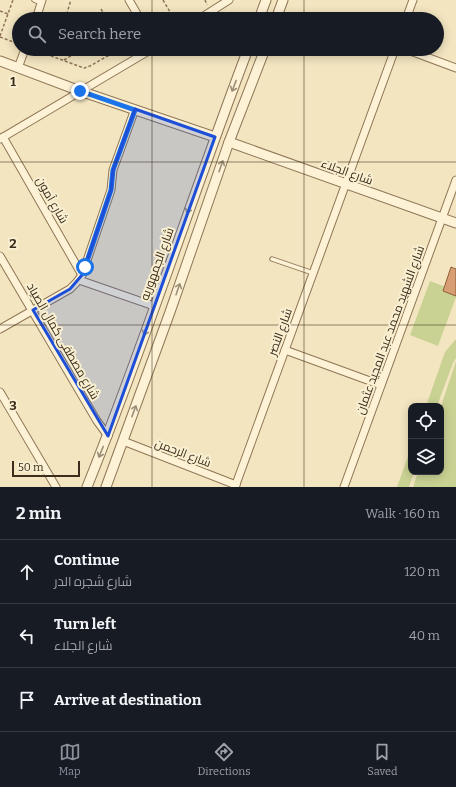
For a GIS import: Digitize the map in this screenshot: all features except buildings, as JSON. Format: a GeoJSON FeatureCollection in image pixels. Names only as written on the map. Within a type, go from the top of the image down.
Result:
{"type":"FeatureCollection","features":[{"type":"Feature","properties":{"kind":"street"},"geometry":{"type":"LineString","coordinates":[[129,0],[136,12]]}},
{"type":"Feature","properties":{"kind":"street"},"geometry":{"type":"LineString","coordinates":[[210,12],[229,0]]}},
{"type":"Feature","properties":{"kind":"street"},"geometry":{"type":"LineString","coordinates":[[262,12],[266,0]]}},
{"type":"Feature","properties":{"kind":"street"},"geometry":{"type":"LineString","coordinates":[[279,12],[283,0]]}},
{"type":"Feature","properties":{"kind":"street"},"geometry":{"type":"LineString","coordinates":[[409,12],[413,0]]}},
{"type":"Feature","properties":{"kind":"street"},"geometry":{"type":"LineString","coordinates":[[38,12],[42,1]]}},
{"type":"Feature","properties":{"kind":"street"},"geometry":{"type":"LineString","coordinates":[[18,68],[22,56]]}},
{"type":"Feature","properties":{"kind":"street"},"geometry":{"type":"LineString","coordinates":[[1,138],[140,56]]}},
{"type":"Feature","properties":{"kind":"street","name":"شارع الجمهوريه"},"geometry":{"type":"LineString","coordinates":[[87,487],[108,436],[215,136],[245,56]]}},
{"type":"Feature","properties":{"kind":"street"},"geometry":{"type":"LineString","coordinates":[[106,487],[262,56]]}},
{"type":"Feature","properties":{"kind":"street","name":"شارع النصر"},"geometry":{"type":"LineString","coordinates":[[236,486],[392,56]]}},
{"type":"Feature","properties":{"kind":"street"},"geometry":{"type":"LineString","coordinates":[[424,56],[456,68]]}},
{"type":"Feature","properties":{"kind":"street"},"geometry":{"type":"LineString","coordinates":[[0,62],[135,110],[215,136]]}},
{"type":"Feature","properties":{"kind":"street"},"geometry":{"type":"LineString","coordinates":[[0,330],[70,289],[81,277],[111,190],[113,170],[135,110]]}},
{"type":"Feature","properties":{"kind":"street","name":"شارع آمون"},"geometry":{"type":"LineString","coordinates":[[1,138],[81,277]]}},
{"type":"Feature","properties":{"kind":"street","name":"شارع الجلاء"},"geometry":{"type":"LineString","coordinates":[[230,142],[456,223]]}},
{"type":"Feature","properties":{"kind":"street","name":"شارع الشهيد محمد عبد المجيد عثمان"},"geometry":{"type":"LineString","coordinates":[[344,487],[456,180]]}},
{"type":"Feature","properties":{"kind":"street","name":"شارع مصطفى كمال الصياد"},"geometry":{"type":"LineString","coordinates":[[0,256],[33,310],[100,427],[108,436]]}},
{"type":"Feature","properties":{"kind":"street"},"geometry":{"type":"LineString","coordinates":[[81,277],[154,306]]}},
{"type":"Feature","properties":{"kind":"street"},"geometry":{"type":"LineString","coordinates":[[285,350],[381,385]]}},
{"type":"Feature","properties":{"kind":"street"},"geometry":{"type":"LineString","coordinates":[[135,360],[151,365]]}},
{"type":"Feature","properties":{"kind":"street"},"geometry":{"type":"LineString","coordinates":[[0,392],[56,487]]}},
{"type":"Feature","properties":{"kind":"street","name":"شارع الرحمن"},"geometry":{"type":"LineString","coordinates":[[122,441],[236,486]]}},
{"type":"Feature","properties":{"kind":"lane"},"geometry":{"type":"LineString","coordinates":[[34,0],[42,1]]}},
{"type":"Feature","properties":{"kind":"lane"},"geometry":{"type":"LineString","coordinates":[[272,259],[313,273]]}},
{"type":"Feature","properties":{"kind":"path"},"geometry":{"type":"LineString","coordinates":[[12,41],[0,37],[13,0]]}},
{"type":"Feature","properties":{"kind":"path"},"geometry":{"type":"LineString","coordinates":[[67,12],[71,0]]}},
{"type":"Feature","properties":{"kind":"path"},"geometry":{"type":"LineString","coordinates":[[163,0],[170,12]]}},
{"type":"Feature","properties":{"kind":"path"},"geometry":{"type":"LineString","coordinates":[[0,11],[8,14]]}},
{"type":"Feature","properties":{"kind":"path"},"geometry":{"type":"LineString","coordinates":[[52,56],[86,68],[108,56]]}},
{"type":"Feature","properties":{"kind":"path"},"geometry":{"type":"LineString","coordinates":[[63,61],[71,56]]}},
{"type":"Feature","properties":{"kind":"highlighted area"},"geometry":{"type":"Polygon","coordinates":[[[135,109],[215,137],[108,436],[33,310],[70,289],[82,275],[111,190],[113,170],[135,109]]]}},
{"type":"Feature","properties":{"kind":"green space"},"geometry":{"type":"Polygon","coordinates":[[[430,281],[456,291],[456,297],[438,346],[410,335],[430,281]]]}},
{"type":"Feature","properties":{"kind":"green space"},"geometry":{"type":"Polygon","coordinates":[[[456,339],[456,358],[438,403],[427,403],[445,352],[456,339]]]}},
{"type":"Feature","properties":{"kind":"green space"},"geometry":{"type":"Polygon","coordinates":[[[456,361],[456,487],[413,487],[417,475],[444,475],[444,403],[442,403],[456,361]]]}},
{"type":"Feature","properties":{"kind":"green space"},"geometry":{"type":"Polygon","coordinates":[[[408,456],[408,475],[413,475],[409,487],[397,487],[408,456]]]}},
{"type":"Feature","properties":{"kind":"route"},"geometry":{"type":"LineString","coordinates":[[80,91],[135,110],[113,170],[111,190],[85,267]]}}]}
